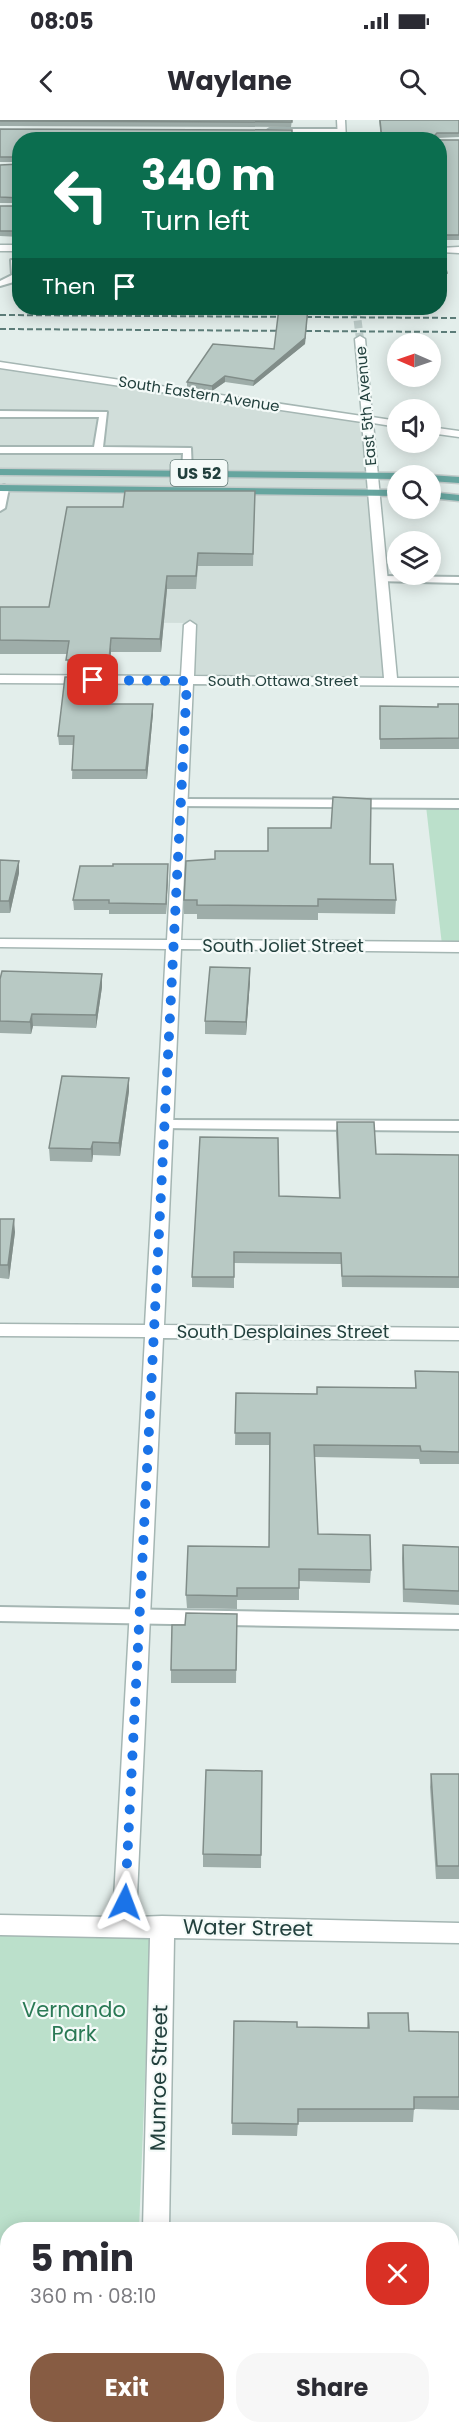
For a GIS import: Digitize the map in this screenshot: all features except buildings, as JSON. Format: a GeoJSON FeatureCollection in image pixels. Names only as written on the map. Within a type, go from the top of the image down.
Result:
{"type":"FeatureCollection","features":[{"type":"Feature","properties":{"kind":"main road","name":"US 52"},"geometry":{"type":"LineString","coordinates":[[0,472],[387,475]]}},
{"type":"Feature","properties":{"kind":"main road"},"geometry":{"type":"LineString","coordinates":[[441,479],[459,480]]}},
{"type":"Feature","properties":{"kind":"main road","name":"US 52"},"geometry":{"type":"LineString","coordinates":[[2,488],[387,493]]}},
{"type":"Feature","properties":{"kind":"main road"},"geometry":{"type":"LineString","coordinates":[[441,496],[459,498]]}},
{"type":"Feature","properties":{"kind":"street","name":"East 5th Avenue"},"geometry":{"type":"LineString","coordinates":[[360,339],[391,681]]}},
{"type":"Feature","properties":{"kind":"street","name":"South Eastern Avenue"},"geometry":{"type":"LineString","coordinates":[[0,364],[387,423]]}},
{"type":"Feature","properties":{"kind":"street"},"geometry":{"type":"LineString","coordinates":[[441,432],[459,434]]}},
{"type":"Feature","properties":{"kind":"street"},"geometry":{"type":"LineString","coordinates":[[124,1926],[152,1332],[165,1125],[190,625]]}},
{"type":"Feature","properties":{"kind":"street","name":"South Ottawa Street"},"geometry":{"type":"LineString","coordinates":[[0,679],[459,682]]}},
{"type":"Feature","properties":{"kind":"street","name":"South Joliet Street"},"geometry":{"type":"LineString","coordinates":[[0,943],[459,947]]}},
{"type":"Feature","properties":{"kind":"street","name":"South Desplaines Street"},"geometry":{"type":"LineString","coordinates":[[0,1330],[459,1334]]}},
{"type":"Feature","properties":{"kind":"street","name":"Water Street"},"geometry":{"type":"LineString","coordinates":[[0,1925],[162,1926],[459,1933]]}},
{"type":"Feature","properties":{"kind":"street","name":"Munroe Street"},"geometry":{"type":"LineString","coordinates":[[156,2222],[162,1926]]}},
{"type":"Feature","properties":{"kind":"lane"},"geometry":{"type":"LineString","coordinates":[[258,131],[279,132]]}},
{"type":"Feature","properties":{"kind":"lane"},"geometry":{"type":"LineString","coordinates":[[4,266],[12,263]]}},
{"type":"Feature","properties":{"kind":"lane"},"geometry":{"type":"LineString","coordinates":[[0,414],[104,414],[98,450]]}},
{"type":"Feature","properties":{"kind":"lane"},"geometry":{"type":"LineString","coordinates":[[0,450],[188,450],[187,473]]}},
{"type":"Feature","properties":{"kind":"lane"},"geometry":{"type":"LineString","coordinates":[[0,508],[2,488]]}},
{"type":"Feature","properties":{"kind":"lane"},"geometry":{"type":"LineString","coordinates":[[381,579],[459,580]]}},
{"type":"Feature","properties":{"kind":"lane"},"geometry":{"type":"LineString","coordinates":[[181,803],[459,804]]}},
{"type":"Feature","properties":{"kind":"lane"},"geometry":{"type":"LineString","coordinates":[[165,1125],[459,1126]]}},
{"type":"Feature","properties":{"kind":"lane"},"geometry":{"type":"LineString","coordinates":[[0,1614],[459,1622]]}},
{"type":"Feature","properties":{"kind":"shaded area"},"geometry":{"type":"Polygon","coordinates":[[[0,367],[361,421],[385,677],[193,678],[194,623],[32,622],[0,614],[0,367]]]}},
{"type":"Feature","properties":{"kind":"green space"},"geometry":{"type":"Polygon","coordinates":[[[426,806],[459,806],[459,945],[442,945],[426,806]]]}},
{"type":"Feature","properties":{"kind":"green space","name":"Vernando Park"},"geometry":{"type":"Polygon","coordinates":[[[0,1930],[151,1932],[139,2222],[0,2222],[0,1930]]]}},
{"type":"Feature","properties":{"kind":"tunnel"},"geometry":{"type":"LineString","coordinates":[[357,315],[360,339]]}},
{"type":"Feature","properties":{"kind":"railway"},"geometry":{"type":"LineString","coordinates":[[0,315],[459,318]]}},
{"type":"Feature","properties":{"kind":"railway"},"geometry":{"type":"LineString","coordinates":[[0,329],[459,332]]}},
{"type":"Feature","properties":{"kind":"route"},"geometry":{"type":"LineString","coordinates":[[93,680],[187,681],[165,1125],[152,1332],[125,1902]]}}]}
